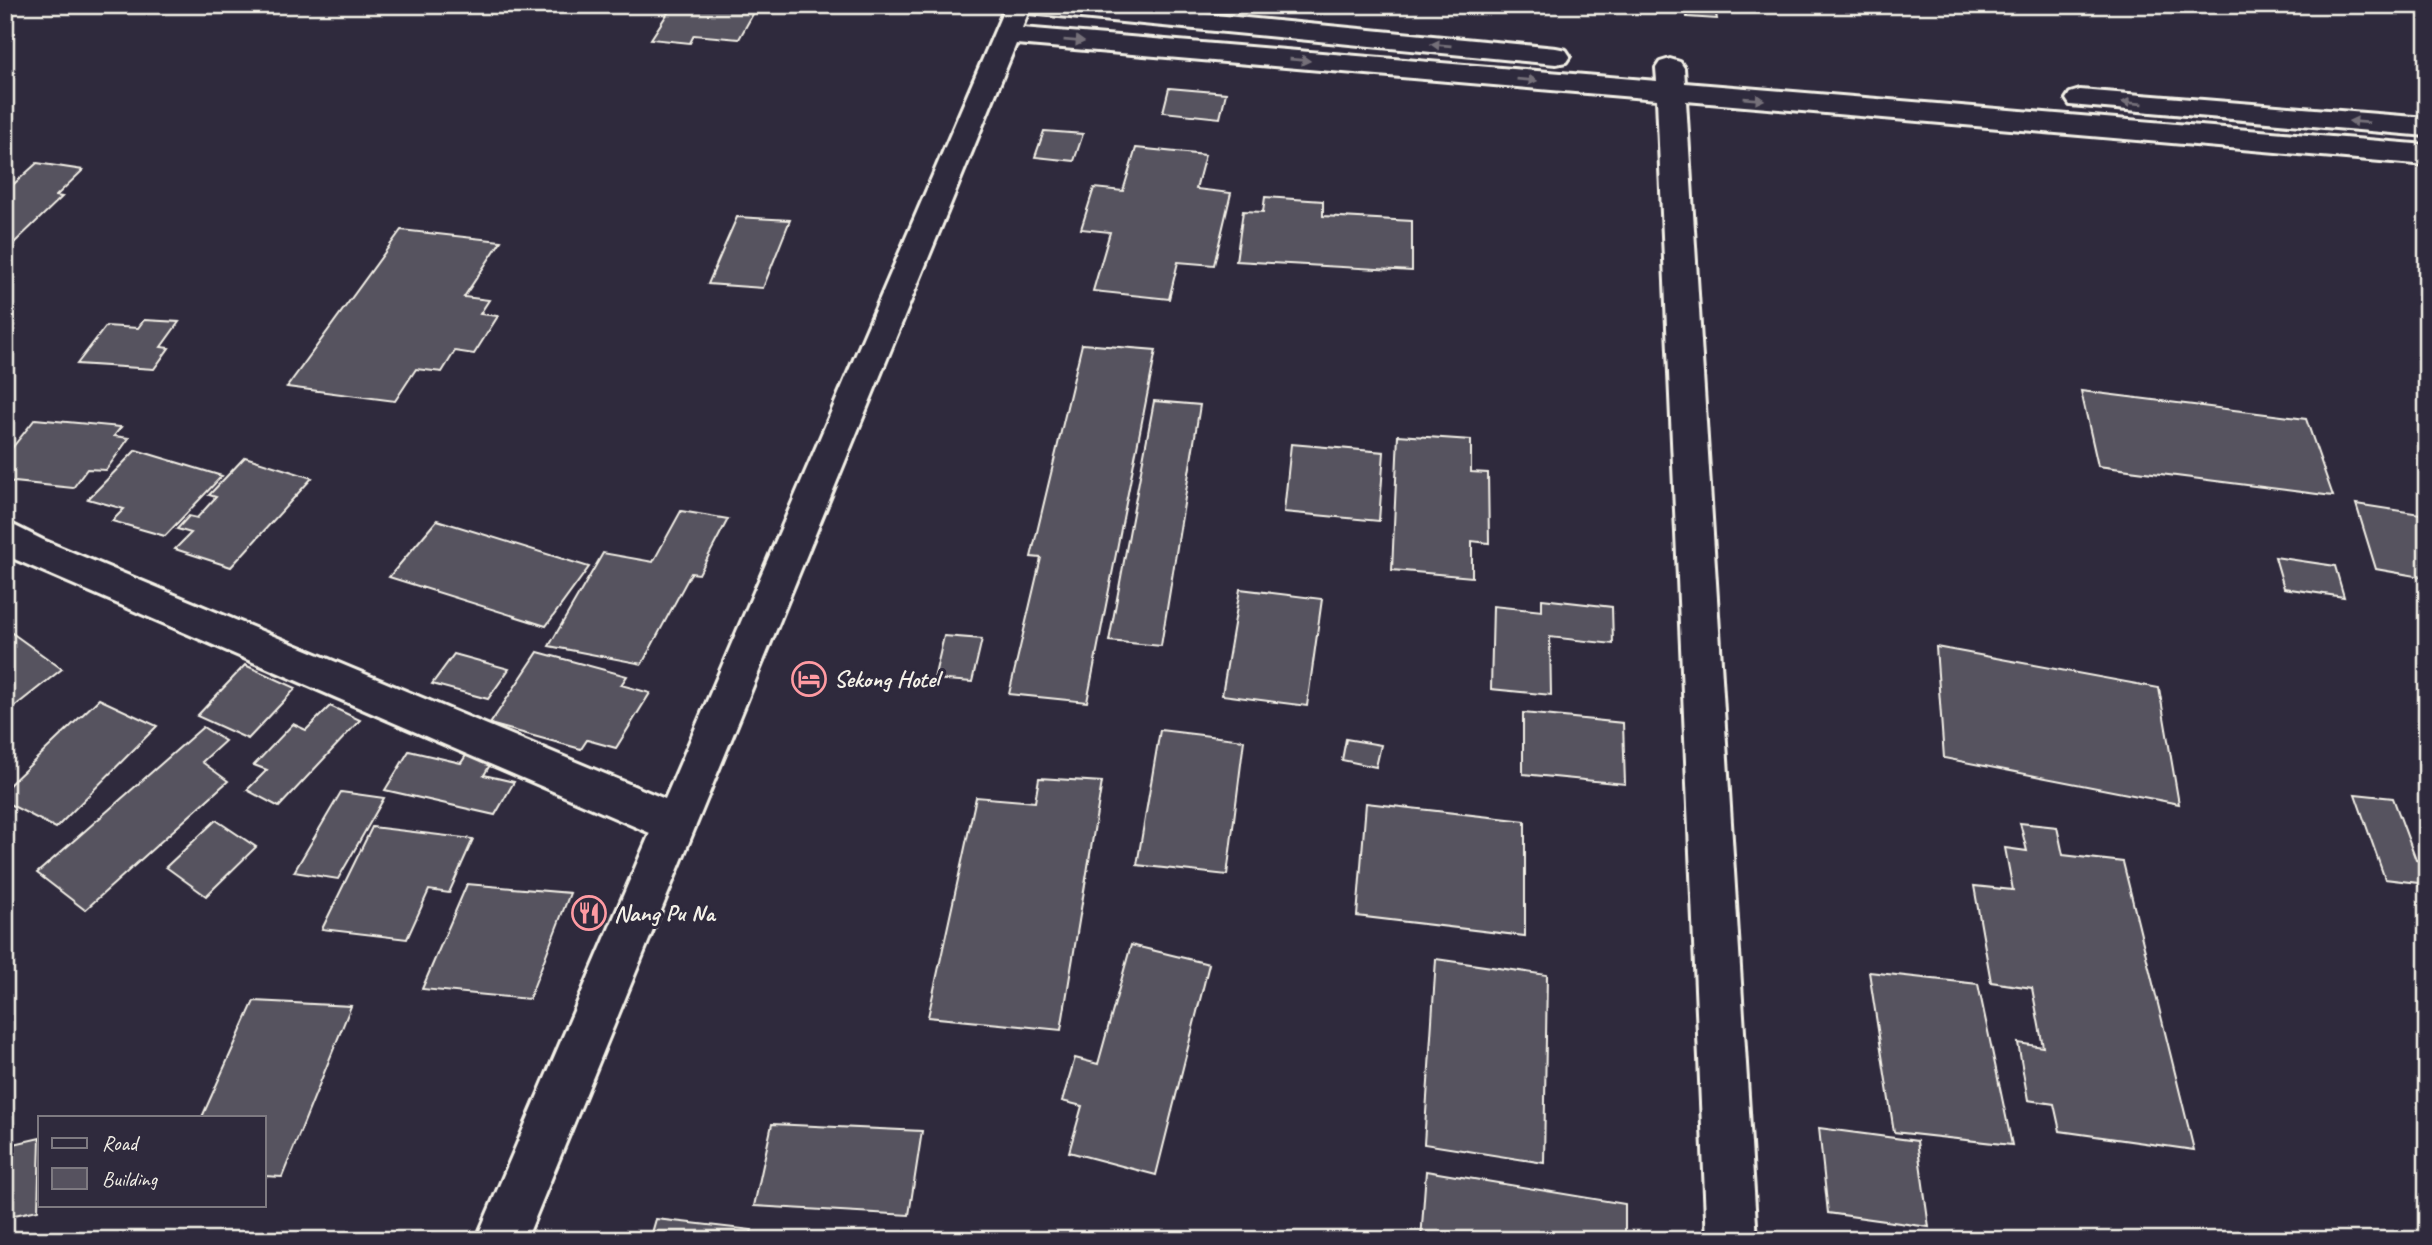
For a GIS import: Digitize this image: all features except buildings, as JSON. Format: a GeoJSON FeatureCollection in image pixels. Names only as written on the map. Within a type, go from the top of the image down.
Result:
{"type":"FeatureCollection","features":[{"type":"Feature","properties":{"kind":"street"},"geometry":{"type":"LineString","coordinates":[[501,1240],[1016,15],[2427,155]]}},
{"type":"Feature","properties":{"kind":"street"},"geometry":{"type":"LineString","coordinates":[[1671,79],[2427,127]]}},
{"type":"Feature","properties":{"kind":"street"},"geometry":{"type":"LineString","coordinates":[[1671,79],[1732,1240]]}},
{"type":"Feature","properties":{"kind":"street"},"geometry":{"type":"LineString","coordinates":[[5,536],[30,551],[217,631],[675,822]]}},
{"type":"Feature","properties":{"kind":"place","name":"Sekong Hotel"},"geometry":{"type":"Point","coordinates":[809,679]}},
{"type":"Feature","properties":{"kind":"place","name":"Nang Pu Na"},"geometry":{"type":"Point","coordinates":[589,913]}}]}
